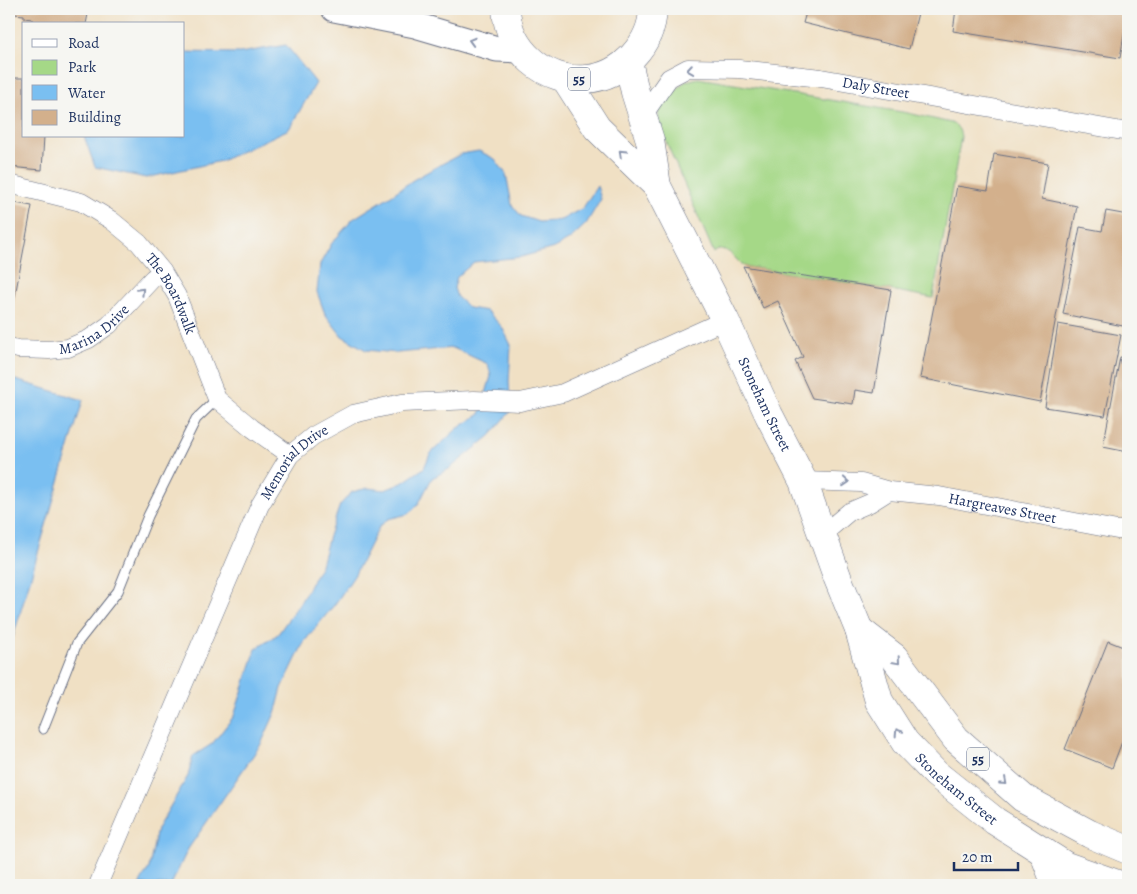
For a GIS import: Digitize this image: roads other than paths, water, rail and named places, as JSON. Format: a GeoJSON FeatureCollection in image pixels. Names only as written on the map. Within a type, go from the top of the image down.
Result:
{"type":"FeatureCollection","features":[{"type":"Feature","properties":{"kind":"main road","name":"55"},"geometry":{"type":"LineString","coordinates":[[506,9],[512,34],[520,50],[532,63],[548,72],[565,78],[587,79],[609,73],[628,61],[641,47],[649,30],[654,10]]}},
{"type":"Feature","properties":{"kind":"main road","name":"Stoneham Street"},"geometry":{"type":"LineString","coordinates":[[628,61],[633,85],[650,140],[657,186],[726,320],[802,480],[838,579],[859,630],[879,701],[905,742],[936,774],[995,821],[1066,866],[1120,885]]}},
{"type":"Feature","properties":{"kind":"main road","name":"Stoneham Street"},"geometry":{"type":"LineString","coordinates":[[565,78],[597,128],[657,186]]}},
{"type":"Feature","properties":{"kind":"main road","name":"Stoneham Street"},"geometry":{"type":"LineString","coordinates":[[859,630],[894,657],[956,739],[1023,798],[1090,834],[1128,850]]}},
{"type":"Feature","properties":{"kind":"main road"},"geometry":{"type":"LineString","coordinates":[[1043,851],[1056,885]]}},
{"type":"Feature","properties":{"kind":"street"},"geometry":{"type":"LineString","coordinates":[[334,9],[415,25],[497,49],[520,50]]}},
{"type":"Feature","properties":{"kind":"street","name":"Daly Street"},"geometry":{"type":"LineString","coordinates":[[642,117],[669,78],[675,74],[688,68],[739,69],[821,78],[1128,132]]}},
{"type":"Feature","properties":{"kind":"street","name":"The Boardwalk"},"geometry":{"type":"LineString","coordinates":[[9,184],[80,202],[111,220],[139,243],[162,271],[177,296],[217,399],[252,428],[290,455]]}},
{"type":"Feature","properties":{"kind":"street","name":"Marina Drive"},"geometry":{"type":"LineString","coordinates":[[9,347],[49,350],[68,348],[89,339],[109,325],[153,278],[162,271]]}},
{"type":"Feature","properties":{"kind":"street","name":"Memorial Drive"},"geometry":{"type":"LineString","coordinates":[[98,885],[260,505],[290,455],[313,436],[353,414],[402,403],[474,400],[520,402],[563,393],[726,320]]}},
{"type":"Feature","properties":{"kind":"street","name":"Hargreaves Street"},"geometry":{"type":"LineString","coordinates":[[802,480],[861,483],[889,491],[939,496],[1125,531]]}},
{"type":"Feature","properties":{"kind":"street"},"geometry":{"type":"LineString","coordinates":[[823,534],[849,512],[870,503],[889,491]]}},
{"type":"Feature","properties":{"kind":"lane"},"geometry":{"type":"LineString","coordinates":[[43,729],[77,643],[118,591],[148,516],[196,419],[217,399]]}},
{"type":"Feature","properties":{"kind":"water"},"geometry":{"type":"Polygon","coordinates":[[[286,45],[316,83],[289,129],[221,161],[146,178],[95,167],[85,138],[185,138],[185,52],[240,53],[286,45]]]}},
{"type":"Feature","properties":{"kind":"water"},"geometry":{"type":"Polygon","coordinates":[[[479,151],[495,159],[506,174],[512,205],[521,216],[539,222],[561,220],[583,208],[597,186],[601,199],[586,224],[570,239],[554,248],[521,257],[474,262],[457,277],[454,288],[457,297],[469,308],[487,311],[502,327],[511,345],[509,382],[511,411],[490,436],[449,469],[432,478],[418,505],[408,514],[388,519],[379,527],[354,576],[335,604],[304,642],[282,688],[276,711],[261,744],[188,849],[171,885],[139,885],[149,868],[157,829],[188,776],[193,756],[212,744],[234,716],[256,649],[278,634],[303,598],[321,565],[340,505],[352,492],[368,488],[385,490],[402,483],[424,468],[430,454],[457,429],[480,414],[491,376],[488,364],[453,348],[397,353],[366,350],[342,336],[325,314],[317,292],[320,264],[332,243],[353,219],[438,166],[461,154],[479,151]]]}},
{"type":"Feature","properties":{"kind":"water"},"geometry":{"type":"Polygon","coordinates":[[[9,378],[83,400],[9,651],[9,378]]]}}]}
